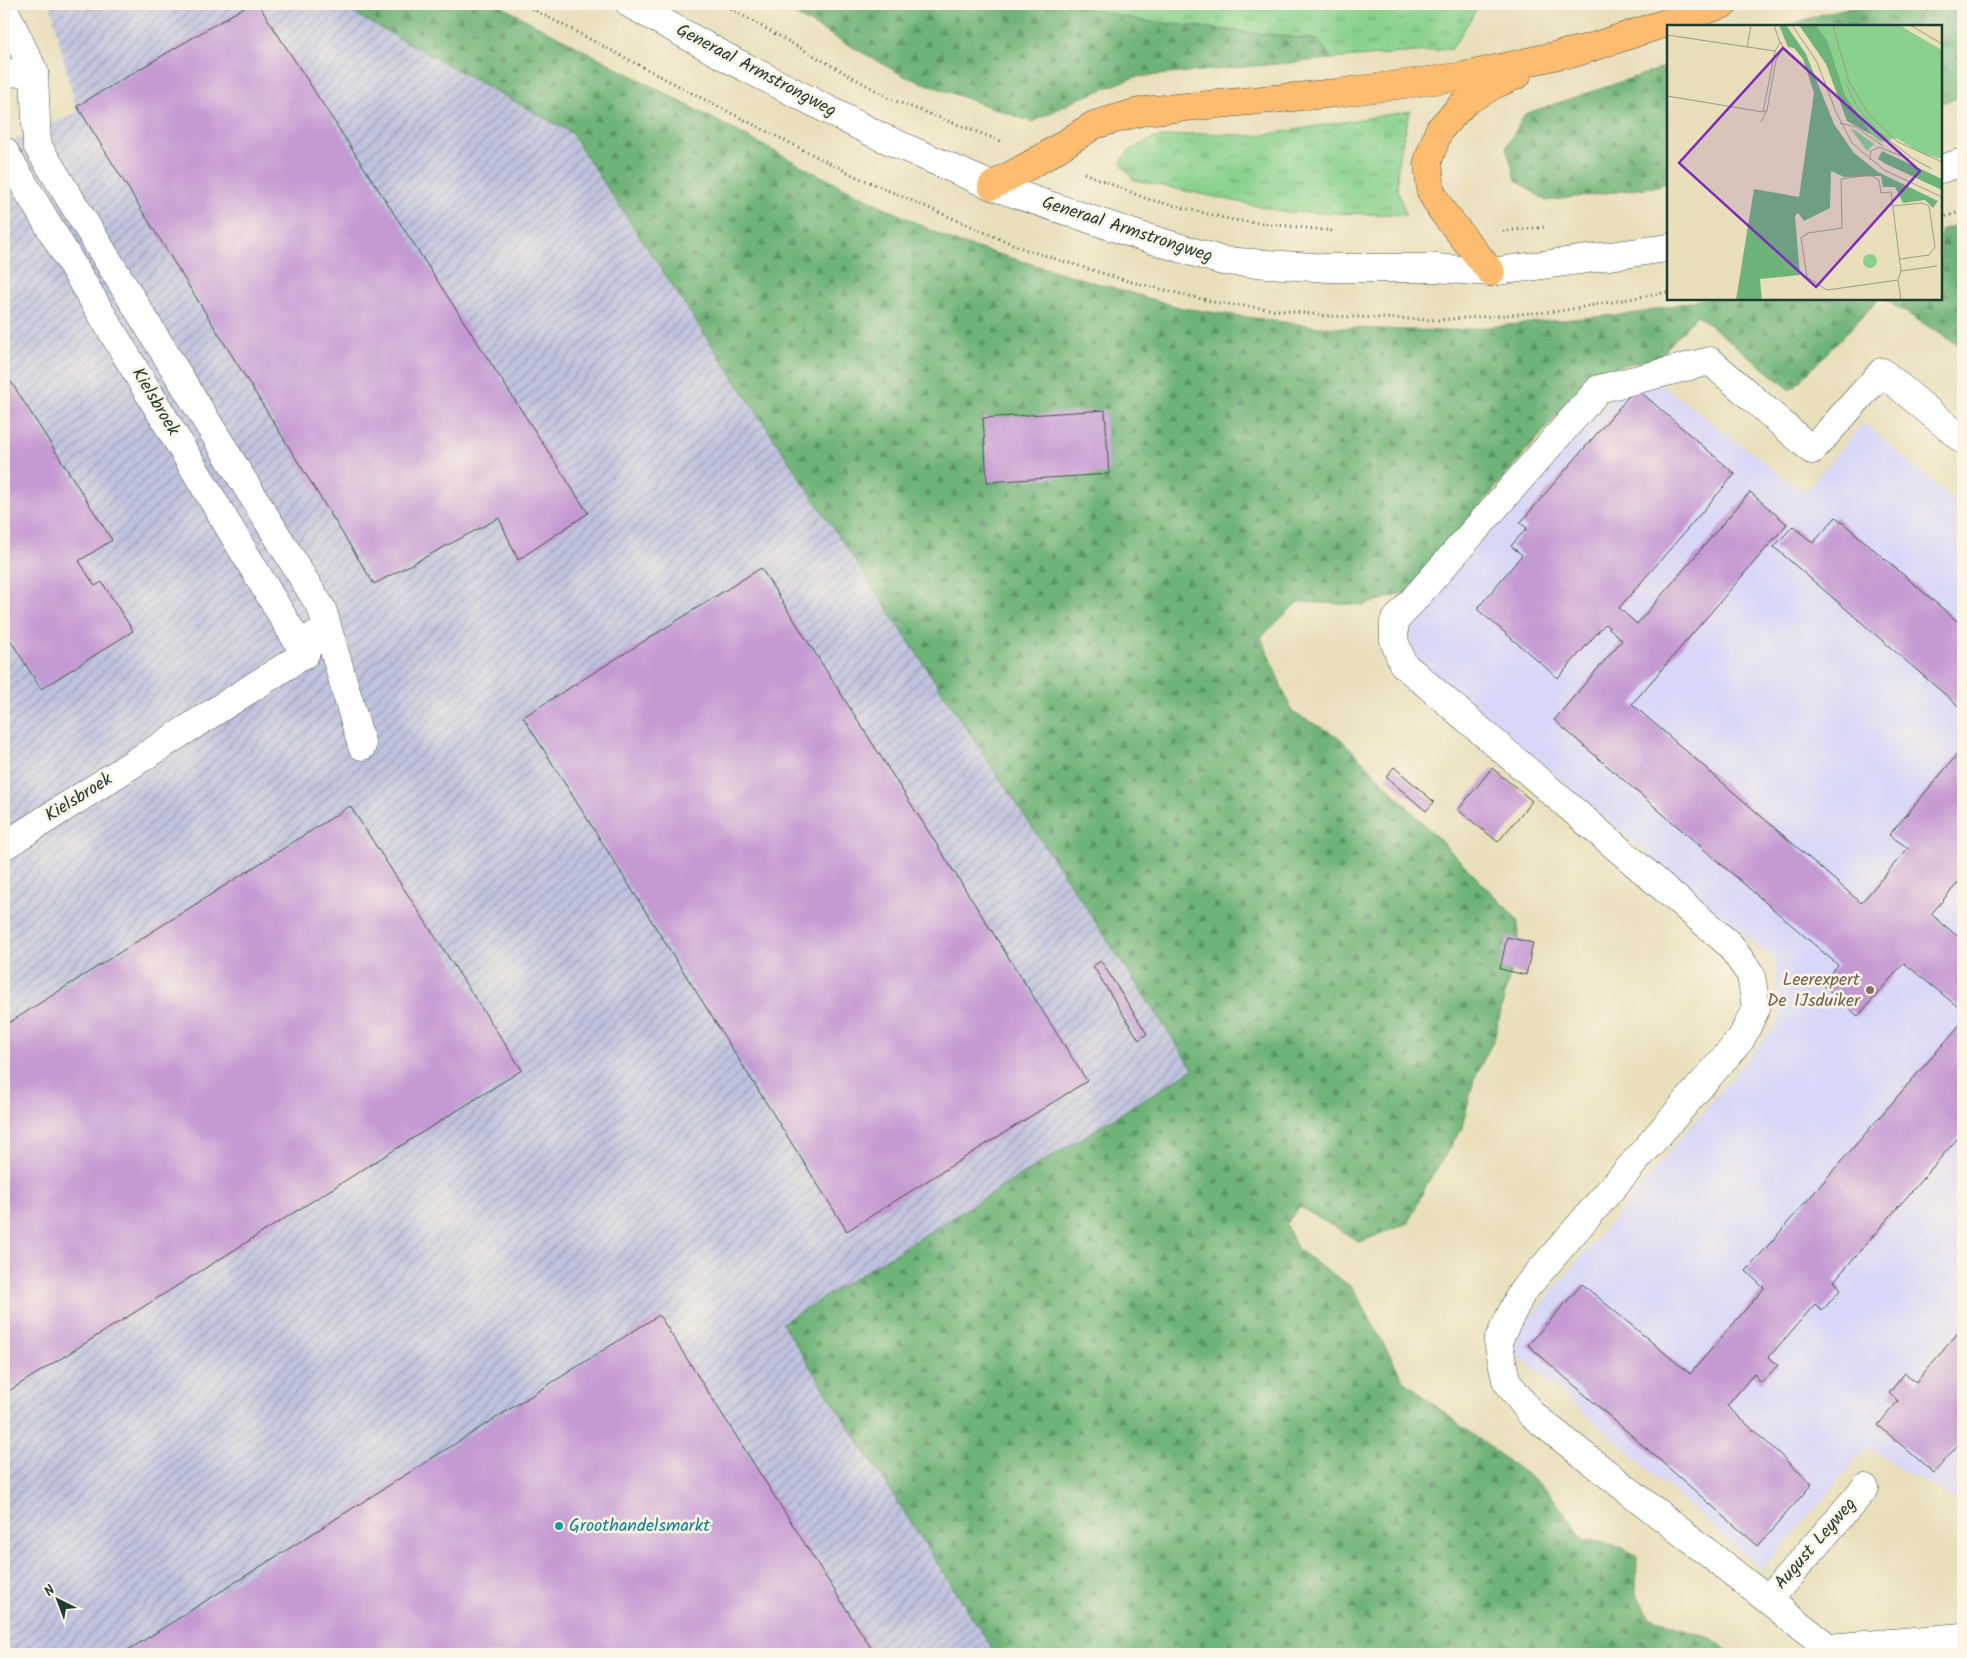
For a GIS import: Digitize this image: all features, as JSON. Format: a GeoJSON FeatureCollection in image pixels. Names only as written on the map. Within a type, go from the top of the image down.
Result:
{"type":"FeatureCollection","features":[{"type":"Feature","properties":{"kind":"highway"},"geometry":{"type":"LineString","coordinates":[[1490,272],[1442,211],[1431,192],[1428,161],[1439,130],[1466,101],[1496,84],[1589,48],[1724,4]]}},
{"type":"Feature","properties":{"kind":"highway"},"geometry":{"type":"LineString","coordinates":[[992,186],[1044,157],[1094,125],[1144,111],[1337,93],[1465,76],[1589,48]]}},
{"type":"Feature","properties":{"kind":"street","name":"Generaal Armstrongweg"},"geometry":{"type":"LineString","coordinates":[[630,4],[735,62],[877,135],[992,186],[1137,235],[1223,261],[1328,268],[1435,268],[1490,272],[1667,248]]}},
{"type":"Feature","properties":{"kind":"street"},"geometry":{"type":"LineString","coordinates":[[4,9],[34,72],[37,145],[322,609],[362,746]]}},
{"type":"Feature","properties":{"kind":"street"},"geometry":{"type":"LineString","coordinates":[[4,73],[34,72]]}},
{"type":"Feature","properties":{"kind":"street","name":"Kielsbroek"},"geometry":{"type":"LineString","coordinates":[[4,151],[306,654],[4,846]]}},
{"type":"Feature","properties":{"kind":"street"},"geometry":{"type":"LineString","coordinates":[[1942,169],[1963,162]]}},
{"type":"Feature","properties":{"kind":"street"},"geometry":{"type":"LineString","coordinates":[[1768,1600],[1531,1414],[1506,1380],[1498,1341],[1522,1292],[1741,1039],[1756,1008],[1751,975],[1729,944],[1403,664],[1394,640],[1394,622],[1599,389],[1710,361],[1812,450],[1882,372],[1963,440]]}},
{"type":"Feature","properties":{"kind":"street"},"geometry":{"type":"LineString","coordinates":[[306,654],[322,609]]}},
{"type":"Feature","properties":{"kind":"street","name":"August Leyweg"},"geometry":{"type":"LineString","coordinates":[[1865,1488],[1768,1600],[1829,1648],[1963,1637]]}},
{"type":"Feature","properties":{"kind":"path"},"geometry":{"type":"LineString","coordinates":[[722,4],[893,100],[1044,157],[1147,199],[1233,220],[1336,231]]}},
{"type":"Feature","properties":{"kind":"path"},"geometry":{"type":"LineString","coordinates":[[1942,218],[1963,211]]}},
{"type":"Feature","properties":{"kind":"path"},"geometry":{"type":"LineString","coordinates":[[1461,234],[1549,227]]}},
{"type":"Feature","properties":{"kind":"shaded area"},"geometry":{"type":"Polygon","coordinates":[[[50,4],[337,4],[569,132],[1194,1070],[782,1323],[996,1654],[4,1654],[4,144],[77,113],[50,4]]]}},
{"type":"Feature","properties":{"kind":"shaded area","name":"Leerexpert De IJsduiker"},"geometry":{"type":"Polygon","coordinates":[[[1640,369],[1804,492],[1864,423],[1963,508],[1963,1509],[1940,1488],[1912,1476],[1868,1446],[1762,1570],[1507,1345],[1780,1020],[1775,960],[1416,660],[1406,622],[1640,369]]]}},
{"type":"Feature","properties":{"kind":"green space"},"geometry":{"type":"Polygon","coordinates":[[[337,4],[497,4],[819,175],[953,241],[1182,308],[1319,327],[1442,331],[1639,313],[1697,300],[1878,300],[1791,390],[1697,315],[1659,357],[1594,372],[1406,593],[1364,605],[1298,602],[1261,637],[1292,712],[1339,737],[1518,920],[1519,937],[1494,1039],[1474,1079],[1462,1128],[1427,1184],[1408,1223],[1360,1242],[1300,1207],[1286,1224],[1298,1250],[1353,1288],[1403,1379],[1456,1422],[1547,1490],[1584,1539],[1620,1546],[1637,1557],[1636,1593],[1651,1618],[1716,1641],[1731,1654],[996,1654],[782,1323],[1193,1069],[570,132],[337,4]]]}},
{"type":"Feature","properties":{"kind":"green space"},"geometry":{"type":"Polygon","coordinates":[[[776,4],[1069,4],[1144,21],[1318,40],[1332,59],[1135,77],[1078,99],[1032,122],[904,76],[776,4]]]}},
{"type":"Feature","properties":{"kind":"green space"},"geometry":{"type":"Polygon","coordinates":[[[1069,4],[1480,4],[1452,49],[1332,59],[1318,40],[1144,21],[1069,4]]]}},
{"type":"Feature","properties":{"kind":"green space"},"geometry":{"type":"Polygon","coordinates":[[[1863,4],[1963,4],[1963,96],[1942,103],[1942,25],[1789,25],[1863,4]]]}},
{"type":"Feature","properties":{"kind":"green space"},"geometry":{"type":"Polygon","coordinates":[[[1667,66],[1667,183],[1653,187],[1546,201],[1516,180],[1506,147],[1525,114],[1667,66]]]}},
{"type":"Feature","properties":{"kind":"green space"},"geometry":{"type":"Polygon","coordinates":[[[1410,111],[1398,162],[1397,189],[1406,215],[1286,212],[1134,180],[1121,163],[1127,152],[1153,138],[1203,133],[1256,136],[1410,111]]]}},
{"type":"Feature","properties":{"kind":"green space"},"geometry":{"type":"Polygon","coordinates":[[[1963,223],[1963,348],[1886,300],[1942,300],[1942,230],[1963,223]]]}},
{"type":"Feature","properties":{"kind":"building"},"geometry":{"type":"Polygon","coordinates":[[[250,4],[258,4],[588,513],[518,560],[499,518],[374,584],[77,106],[250,4]]]}},
{"type":"Feature","properties":{"kind":"building"},"geometry":{"type":"Polygon","coordinates":[[[8,377],[112,540],[79,561],[95,586],[102,582],[133,631],[41,689],[4,630],[4,379],[8,377]]]}},
{"type":"Feature","properties":{"kind":"building"},"geometry":{"type":"Polygon","coordinates":[[[1636,388],[1735,474],[1619,608],[1637,624],[1750,492],[1787,524],[1632,704],[1861,903],[1908,848],[1889,835],[1963,748],[1963,877],[1931,914],[1963,941],[1963,1011],[1904,963],[1858,1016],[1821,983],[1838,965],[1554,720],[1622,640],[1605,624],[1558,678],[1477,609],[1522,555],[1511,546],[1527,528],[1520,523],[1636,388]]]}},
{"type":"Feature","properties":{"kind":"building"},"geometry":{"type":"Polygon","coordinates":[[[1105,410],[1109,474],[987,482],[983,418],[1105,410]]]}},
{"type":"Feature","properties":{"kind":"building"},"geometry":{"type":"Polygon","coordinates":[[[1836,517],[1963,626],[1963,710],[1774,547],[1793,526],[1813,543],[1836,517]]]}},
{"type":"Feature","properties":{"kind":"building"},"geometry":{"type":"Polygon","coordinates":[[[761,568],[1087,1081],[847,1231],[523,717],[761,568]]]}},
{"type":"Feature","properties":{"kind":"building"},"geometry":{"type":"Polygon","coordinates":[[[1394,767],[1434,802],[1426,811],[1386,777],[1394,767]]]}},
{"type":"Feature","properties":{"kind":"building"},"geometry":{"type":"Polygon","coordinates":[[[1492,768],[1532,801],[1498,842],[1458,810],[1492,768]]]}},
{"type":"Feature","properties":{"kind":"building"},"geometry":{"type":"Polygon","coordinates":[[[350,806],[522,1070],[4,1394],[4,1026],[350,806]]]}},
{"type":"Feature","properties":{"kind":"building"},"geometry":{"type":"Polygon","coordinates":[[[1507,937],[1533,943],[1526,975],[1500,969],[1507,937]]]}},
{"type":"Feature","properties":{"kind":"building"},"geometry":{"type":"Polygon","coordinates":[[[1101,961],[1147,1034],[1139,1040],[1093,966],[1101,961]]]}},
{"type":"Feature","properties":{"kind":"building"},"geometry":{"type":"Polygon","coordinates":[[[1963,1021],[1963,1132],[1834,1281],[1841,1289],[1822,1311],[1815,1304],[1769,1357],[1778,1365],[1761,1383],[1754,1374],[1727,1406],[1812,1484],[1758,1546],[1528,1345],[1582,1284],[1690,1374],[1764,1288],[1746,1271],[1963,1021]]]}},
{"type":"Feature","properties":{"kind":"building","name":"Groothandelsmarkt"},"geometry":{"type":"Polygon","coordinates":[[[659,1315],[875,1654],[122,1654],[220,1592],[659,1315]]]}},
{"type":"Feature","properties":{"kind":"building"},"geometry":{"type":"Polygon","coordinates":[[[1963,1327],[1963,1439],[1934,1473],[1878,1425],[1898,1401],[1889,1393],[1905,1373],[1916,1382],[1963,1327]]]}},
{"type":"Feature","properties":{"kind":"place","name":"Leerexpert De IJsduiker"},"geometry":{"type":"Point","coordinates":[1870,990]}},
{"type":"Feature","properties":{"kind":"place","name":"Groothandelsmarkt"},"geometry":{"type":"Point","coordinates":[559,1526]}}]}
